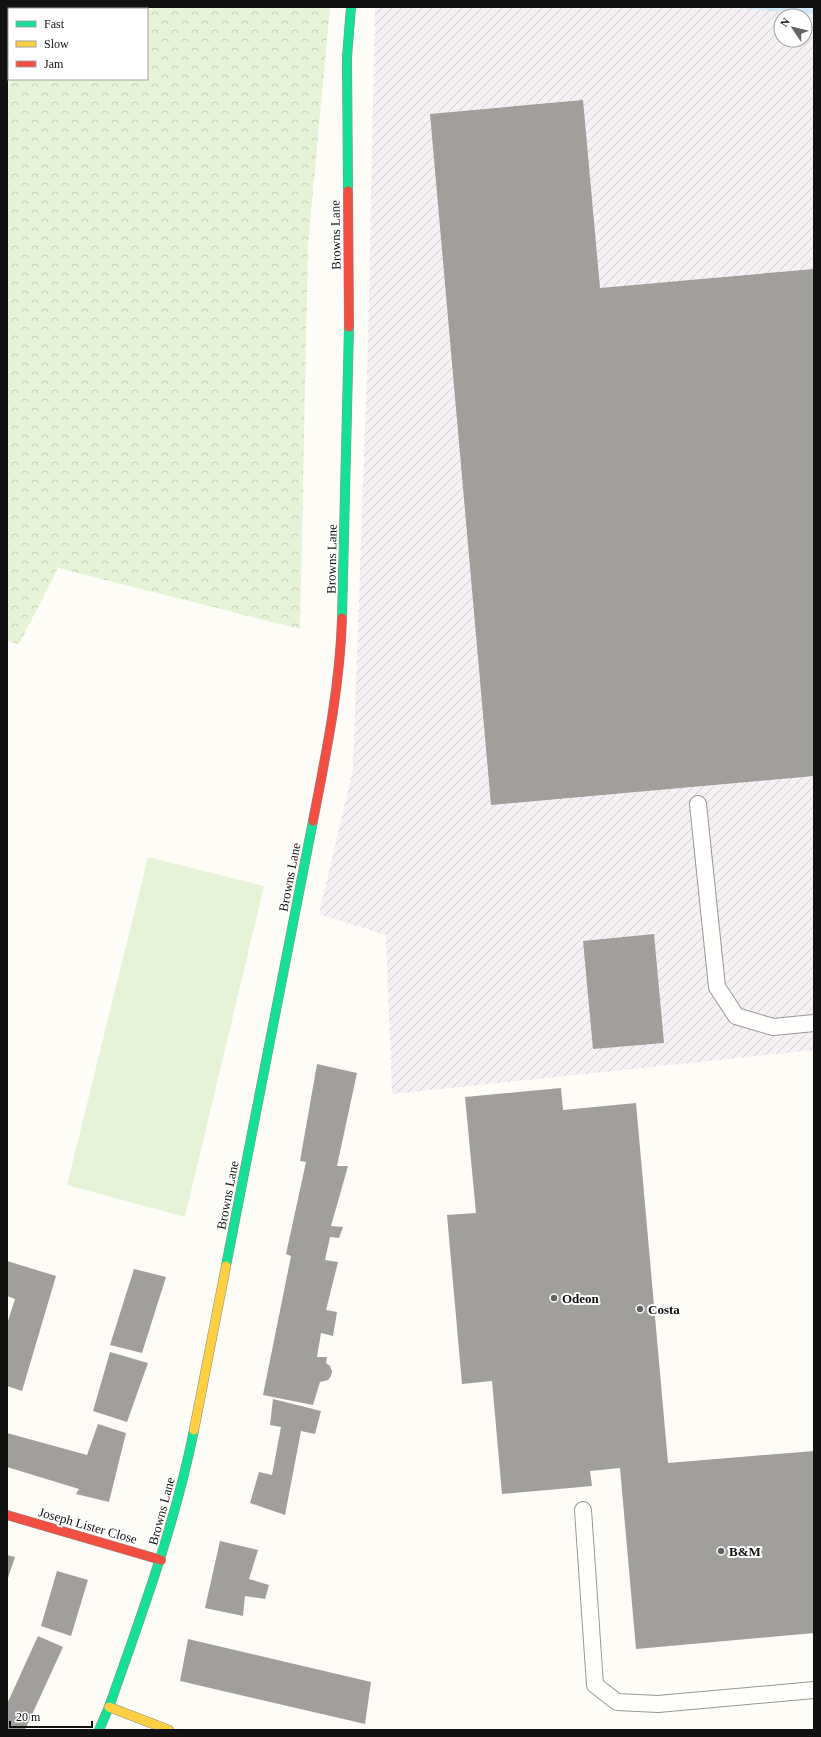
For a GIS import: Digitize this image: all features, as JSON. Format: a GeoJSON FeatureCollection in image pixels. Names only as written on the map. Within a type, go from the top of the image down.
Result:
{"type":"FeatureCollection","features":[{"type":"Feature","properties":{"kind":"street","name":"Browns Lane"},"geometry":{"type":"LineString","coordinates":[[99,1730],[109,1707],[161,1560],[189,1455],[323,771],[340,658],[344,577],[349,305],[347,57],[351,7]]}},
{"type":"Feature","properties":{"kind":"street","name":"Joseph Lister Close"},"geometry":{"type":"LineString","coordinates":[[7,1515],[161,1560]]}},
{"type":"Feature","properties":{"kind":"street"},"geometry":{"type":"LineString","coordinates":[[109,1707],[169,1730]]}},
{"type":"Feature","properties":{"kind":"lane"},"geometry":{"type":"LineString","coordinates":[[698,804],[717,987],[736,1016],[773,1027],[814,1022]]}},
{"type":"Feature","properties":{"kind":"lane"},"geometry":{"type":"LineString","coordinates":[[583,1510],[596,1685],[617,1702],[658,1704],[814,1690]]}},
{"type":"Feature","properties":{"kind":"shaded area"},"geometry":{"type":"Polygon","coordinates":[[[375,7],[725,7],[773,11],[773,48],[813,48],[814,14],[814,1050],[392,1094],[386,935],[319,914],[353,769],[368,344],[375,7]]]}},
{"type":"Feature","properties":{"kind":"green space"},"geometry":{"type":"Polygon","coordinates":[[[330,7],[308,245],[300,629],[58,568],[19,644],[7,641],[7,9],[8,80],[148,80],[148,8],[12,8],[330,7]]]}},
{"type":"Feature","properties":{"kind":"green space"},"geometry":{"type":"Polygon","coordinates":[[[148,857],[264,886],[185,1217],[67,1185],[148,857]]]}},
{"type":"Feature","properties":{"kind":"water"},"geometry":{"type":"Polygon","coordinates":[[[725,7],[814,7],[814,14],[813,8],[773,8],[773,11],[725,7]]]}},
{"type":"Feature","properties":{"kind":"building"},"geometry":{"type":"Polygon","coordinates":[[[583,100],[600,288],[814,269],[814,776],[491,805],[430,114],[583,100]]]}},
{"type":"Feature","properties":{"kind":"building"},"geometry":{"type":"Polygon","coordinates":[[[654,934],[664,1043],[593,1049],[583,941],[654,934]]]}},
{"type":"Feature","properties":{"kind":"building"},"geometry":{"type":"Polygon","coordinates":[[[317,1064],[357,1073],[337,1166],[348,1166],[331,1226],[343,1227],[339,1238],[330,1237],[325,1260],[338,1262],[326,1310],[337,1312],[333,1336],[321,1333],[317,1357],[327,1357],[326,1363],[330,1366],[332,1371],[328,1380],[320,1382],[313,1405],[263,1395],[291,1256],[286,1254],[306,1162],[300,1161],[317,1064]]]}},
{"type":"Feature","properties":{"kind":"building","name":"Odeon"},"geometry":{"type":"Polygon","coordinates":[[[561,1088],[563,1110],[636,1103],[668,1463],[814,1451],[814,1633],[636,1649],[620,1468],[590,1471],[592,1486],[502,1494],[492,1381],[462,1384],[447,1215],[476,1213],[465,1097],[561,1088]]]}},
{"type":"Feature","properties":{"kind":"building"},"geometry":{"type":"Polygon","coordinates":[[[7,1261],[56,1276],[22,1391],[7,1386],[7,1324],[15,1299],[7,1296],[7,1261]]]}},
{"type":"Feature","properties":{"kind":"building"},"geometry":{"type":"Polygon","coordinates":[[[134,1269],[166,1277],[142,1353],[110,1345],[134,1269]]]}},
{"type":"Feature","properties":{"kind":"building"},"geometry":{"type":"Polygon","coordinates":[[[110,1352],[148,1363],[127,1422],[93,1411],[110,1352]]]}},
{"type":"Feature","properties":{"kind":"building"},"geometry":{"type":"Polygon","coordinates":[[[273,1399],[321,1411],[315,1434],[301,1431],[285,1515],[250,1503],[259,1472],[272,1475],[281,1427],[270,1425],[273,1399]]]}},
{"type":"Feature","properties":{"kind":"building"},"geometry":{"type":"Polygon","coordinates":[[[98,1424],[126,1433],[109,1502],[76,1494],[79,1489],[7,1467],[7,1433],[87,1455],[98,1424]]]}},
{"type":"Feature","properties":{"kind":"building"},"geometry":{"type":"Polygon","coordinates":[[[220,1541],[258,1550],[249,1579],[269,1585],[265,1599],[245,1596],[243,1616],[205,1608],[220,1541]]]}},
{"type":"Feature","properties":{"kind":"building"},"geometry":{"type":"Polygon","coordinates":[[[7,1555],[15,1557],[7,1581],[7,1555]]]}},
{"type":"Feature","properties":{"kind":"building"},"geometry":{"type":"Polygon","coordinates":[[[57,1571],[88,1580],[71,1636],[41,1626],[57,1571]]]}},
{"type":"Feature","properties":{"kind":"building"},"geometry":{"type":"Polygon","coordinates":[[[38,1636],[63,1647],[25,1730],[7,1730],[7,1704],[38,1636]]]}},
{"type":"Feature","properties":{"kind":"building"},"geometry":{"type":"Polygon","coordinates":[[[188,1639],[371,1682],[365,1724],[180,1681],[188,1639]]]}},
{"type":"Feature","properties":{"kind":"traffic: fast"},"geometry":{"type":"LineString","coordinates":[[348,191],[347,57],[351,7]]}},
{"type":"Feature","properties":{"kind":"traffic: fast"},"geometry":{"type":"LineString","coordinates":[[342,618],[349,327]]}},
{"type":"Feature","properties":{"kind":"traffic: fast"},"geometry":{"type":"LineString","coordinates":[[226,1266],[313,821]]}},
{"type":"Feature","properties":{"kind":"traffic: fast"},"geometry":{"type":"LineString","coordinates":[[99,1730],[109,1707],[156,1570],[177,1501],[194,1430]]}},
{"type":"Feature","properties":{"kind":"traffic: slow"},"geometry":{"type":"LineString","coordinates":[[194,1430],[226,1266]]}},
{"type":"Feature","properties":{"kind":"traffic: slow"},"geometry":{"type":"LineString","coordinates":[[109,1707],[169,1730]]}},
{"type":"Feature","properties":{"kind":"traffic: jam"},"geometry":{"type":"LineString","coordinates":[[348,191],[349,327]]}},
{"type":"Feature","properties":{"kind":"traffic: jam"},"geometry":{"type":"LineString","coordinates":[[313,821],[335,695],[341,644],[342,618]]}},
{"type":"Feature","properties":{"kind":"traffic: jam"},"geometry":{"type":"LineString","coordinates":[[7,1515],[161,1560]]}},
{"type":"Feature","properties":{"kind":"place","name":"Odeon"},"geometry":{"type":"Point","coordinates":[554,1298]}},
{"type":"Feature","properties":{"kind":"place","name":"Costa"},"geometry":{"type":"Point","coordinates":[640,1309]}},
{"type":"Feature","properties":{"kind":"place","name":"B&M"},"geometry":{"type":"Point","coordinates":[721,1551]}}]}
